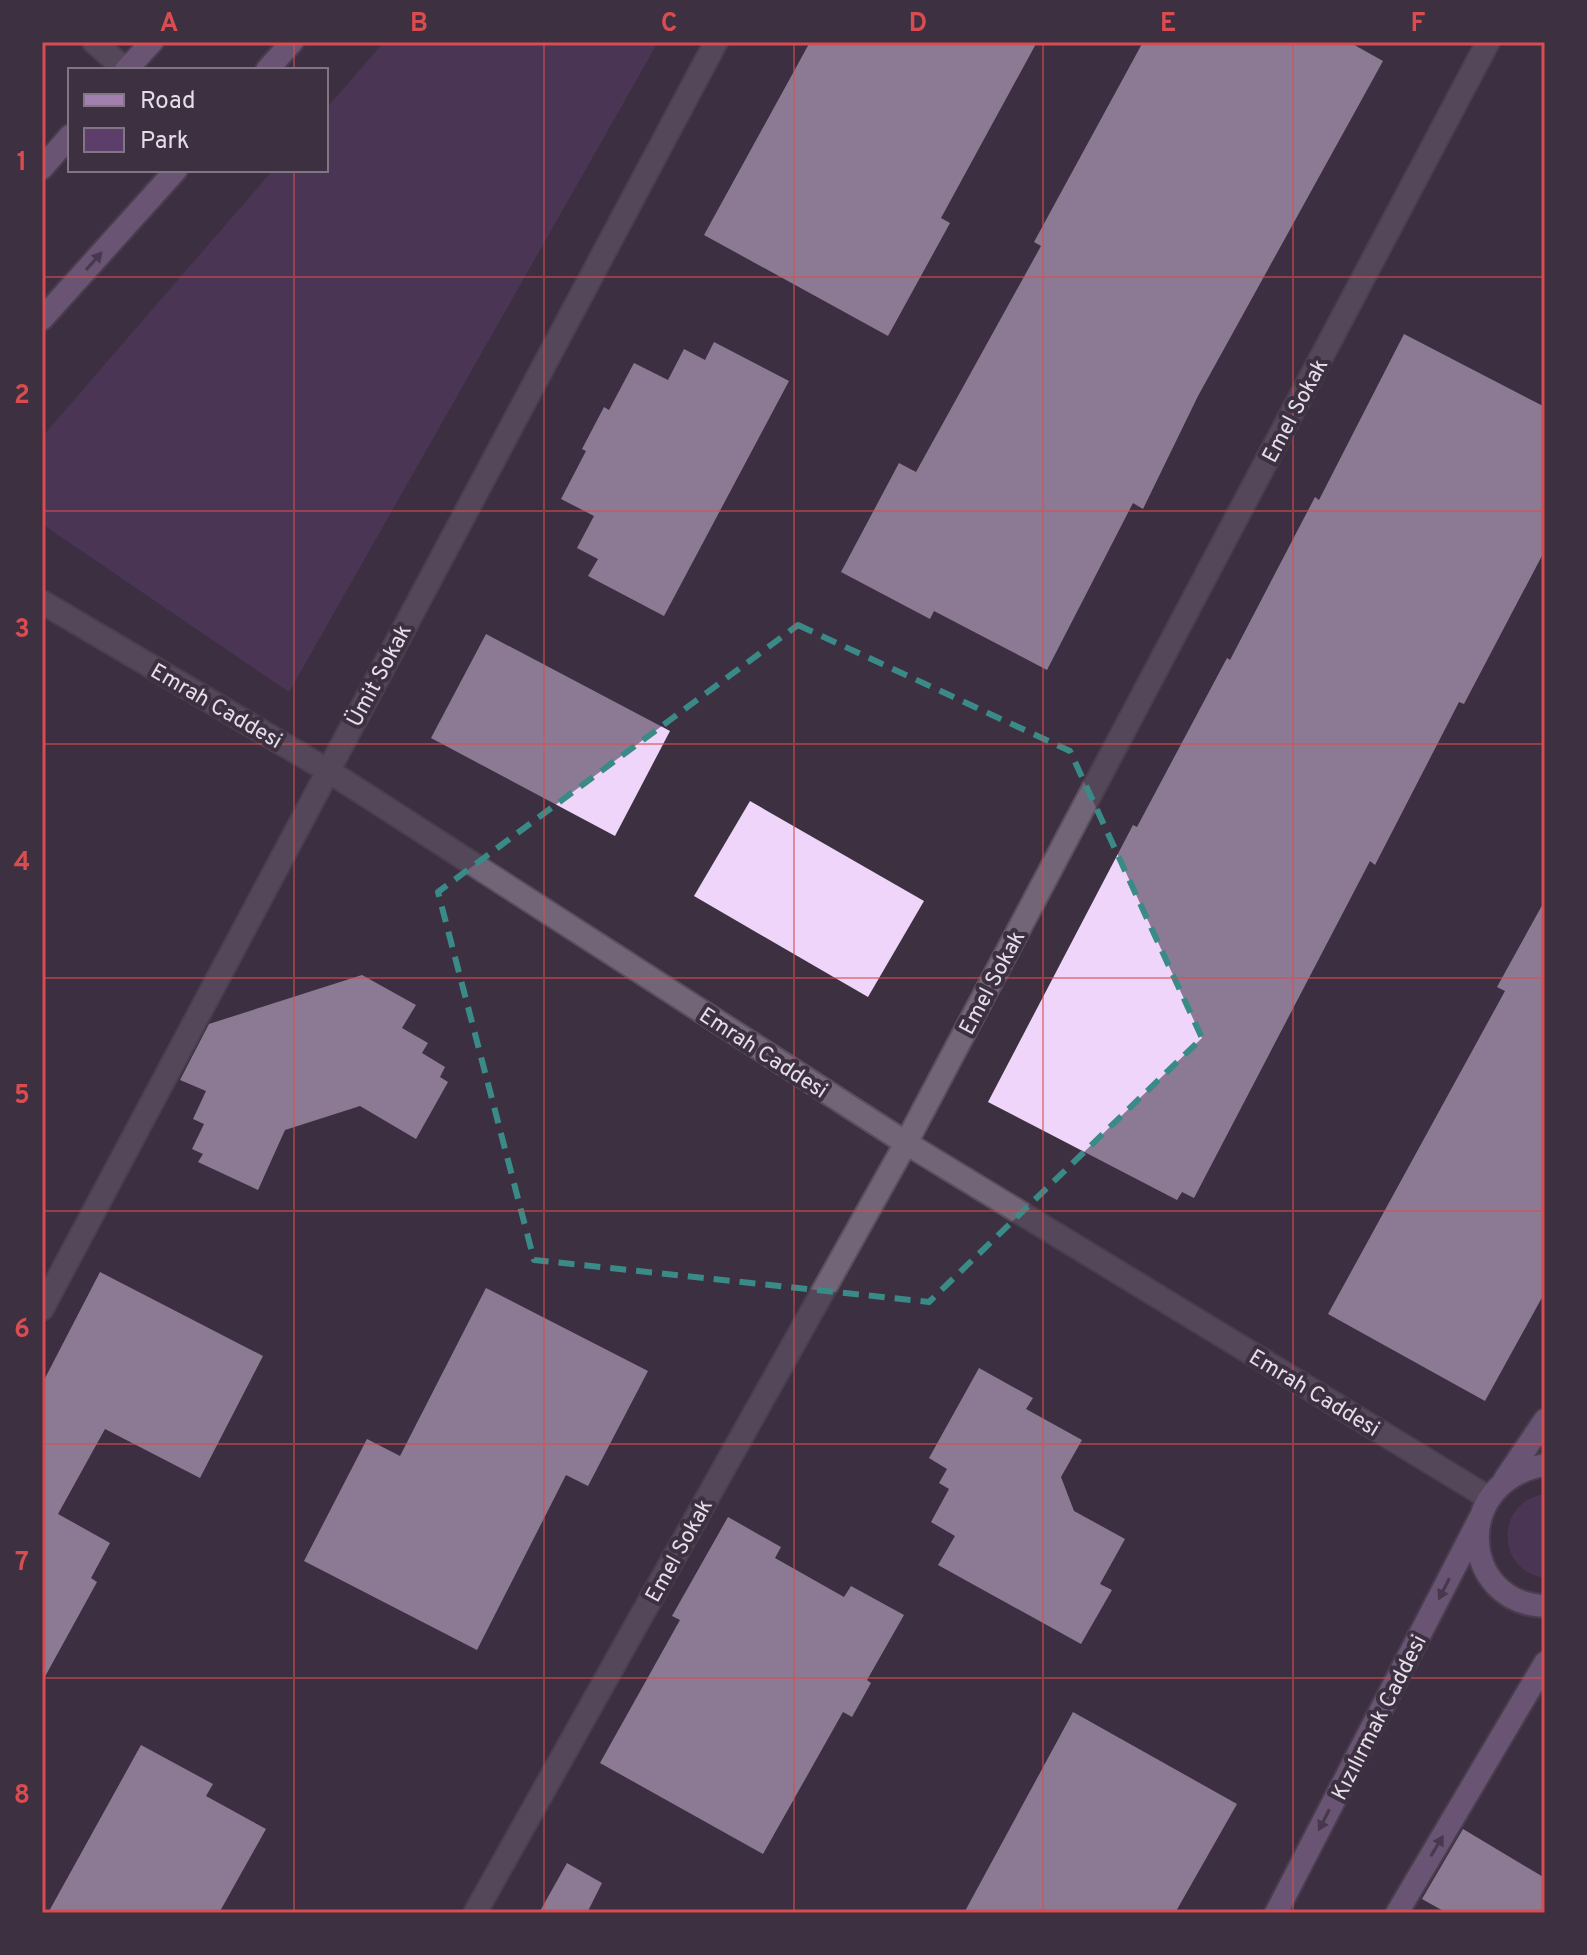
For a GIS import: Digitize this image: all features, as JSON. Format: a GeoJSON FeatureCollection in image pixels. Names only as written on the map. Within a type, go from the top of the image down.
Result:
{"type":"FeatureCollection","features":[{"type":"Feature","properties":{"kind":"main road"},"geometry":{"type":"LineString","coordinates":[[128,68],[152,42]]}},
{"type":"Feature","properties":{"kind":"main road"},"geometry":{"type":"LineString","coordinates":[[269,68],[292,42]]}},
{"type":"Feature","properties":{"kind":"main road"},"geometry":{"type":"LineString","coordinates":[[42,168],[68,138]]}},
{"type":"Feature","properties":{"kind":"main road"},"geometry":{"type":"LineString","coordinates":[[42,319],[174,172]]}},
{"type":"Feature","properties":{"kind":"main road"},"geometry":{"type":"LineString","coordinates":[[1504,1481],[1545,1420]]}},
{"type":"Feature","properties":{"kind":"main road"},"geometry":{"type":"LineString","coordinates":[[1504,1481],[1545,1465]]}},
{"type":"Feature","properties":{"kind":"main road","name":"Kızılırmak Caddesi"},"geometry":{"type":"LineString","coordinates":[[1276,1913],[1489,1498],[1504,1481]]}},
{"type":"Feature","properties":{"kind":"main road"},"geometry":{"type":"LineString","coordinates":[[1479,1520],[1480,1555],[1490,1576],[1516,1599],[1545,1606]]}},
{"type":"Feature","properties":{"kind":"main road"},"geometry":{"type":"LineString","coordinates":[[1397,1913],[1545,1663]]}},
{"type":"Feature","properties":{"kind":"street"},"geometry":{"type":"LineString","coordinates":[[94,42],[124,68]]}},
{"type":"Feature","properties":{"kind":"street","name":"Ümit Sokak"},"geometry":{"type":"LineString","coordinates":[[42,1309],[716,42]]}},
{"type":"Feature","properties":{"kind":"street","name":"Emel Sokak"},"geometry":{"type":"LineString","coordinates":[[475,1913],[906,1143],[1488,42]]}},
{"type":"Feature","properties":{"kind":"street","name":"Emrah Caddesi"},"geometry":{"type":"LineString","coordinates":[[42,602],[327,770],[906,1143],[1489,1498]]}},
{"type":"Feature","properties":{"kind":"highlighted area"},"geometry":{"type":"Polygon","coordinates":[[[798,625],[1070,751],[1202,1038],[929,1302],[534,1260],[438,892],[798,625]]]}},
{"type":"Feature","properties":{"kind":"green space"},"geometry":{"type":"Polygon","coordinates":[[[384,42],[658,42],[289,692],[42,524],[42,437],[271,172],[328,172],[328,107],[384,42]]]}},
{"type":"Feature","properties":{"kind":"green space"},"geometry":{"type":"Polygon","coordinates":[[[1545,1494],[1545,1578],[1529,1573],[1517,1563],[1510,1550],[1508,1536],[1510,1522],[1517,1509],[1529,1499],[1545,1494]]]}},
{"type":"Feature","properties":{"kind":"building"},"geometry":{"type":"Polygon","coordinates":[[[810,42],[1037,42],[941,218],[950,223],[888,336],[704,235],[810,42]]]}},
{"type":"Feature","properties":{"kind":"building"},"geometry":{"type":"Polygon","coordinates":[[[1143,42],[1349,42],[1383,61],[1198,396],[1143,509],[1133,503],[1047,670],[934,611],[930,619],[841,572],[899,463],[916,472],[1041,246],[1034,242],[1143,42]]]}},
{"type":"Feature","properties":{"kind":"building"},"geometry":{"type":"Polygon","coordinates":[[[1404,334],[1545,407],[1545,550],[1464,704],[1459,702],[1375,865],[1370,861],[1194,1198],[1182,1192],[1177,1200],[988,1102],[1133,825],[1137,827],[1227,658],[1230,660],[1315,497],[1319,500],[1404,334]]]}},
{"type":"Feature","properties":{"kind":"building"},"geometry":{"type":"Polygon","coordinates":[[[714,342],[789,381],[664,616],[588,576],[598,559],[577,548],[594,516],[561,499],[604,407],[609,410],[634,363],[668,380],[684,349],[705,360],[714,342]]]}},
{"type":"Feature","properties":{"kind":"building"},"geometry":{"type":"Polygon","coordinates":[[[486,634],[670,731],[615,836],[431,738],[486,634]]]}},
{"type":"Feature","properties":{"kind":"building"},"geometry":{"type":"Polygon","coordinates":[[[750,801],[924,901],[868,997],[694,896],[750,801]]]}},
{"type":"Feature","properties":{"kind":"building"},"geometry":{"type":"Polygon","coordinates":[[[1545,900],[1545,1292],[1485,1401],[1328,1314],[1505,991],[1497,987],[1545,900]]]}},
{"type":"Feature","properties":{"kind":"building"},"geometry":{"type":"Polygon","coordinates":[[[362,975],[416,1005],[402,1028],[428,1043],[422,1053],[445,1067],[440,1077],[448,1082],[416,1139],[360,1106],[285,1130],[258,1190],[198,1162],[203,1154],[192,1149],[204,1124],[193,1119],[206,1091],[180,1080],[209,1024],[362,975]]]}},
{"type":"Feature","properties":{"kind":"building"},"geometry":{"type":"Polygon","coordinates":[[[100,1272],[263,1356],[200,1478],[105,1429],[58,1514],[110,1543],[91,1578],[97,1582],[42,1682],[42,1384],[100,1272]]]}},
{"type":"Feature","properties":{"kind":"building"},"geometry":{"type":"Polygon","coordinates":[[[486,1288],[648,1371],[588,1486],[566,1475],[477,1650],[304,1561],[367,1439],[400,1456],[486,1288]]]}},
{"type":"Feature","properties":{"kind":"building"},"geometry":{"type":"Polygon","coordinates":[[[979,1368],[1033,1398],[1026,1409],[1082,1440],[1061,1477],[1074,1511],[1125,1539],[1100,1584],[1112,1590],[1081,1644],[938,1565],[955,1536],[931,1522],[949,1489],[939,1483],[947,1469],[929,1458],[979,1368]]]}},
{"type":"Feature","properties":{"kind":"building"},"geometry":{"type":"Polygon","coordinates":[[[728,1517],[781,1547],[775,1558],[844,1597],[851,1586],[904,1615],[867,1680],[871,1683],[852,1717],[843,1712],[763,1854],[600,1763],[680,1620],[672,1616],[728,1517]]]}},
{"type":"Feature","properties":{"kind":"building"},"geometry":{"type":"Polygon","coordinates":[[[1073,1712],[1237,1804],[1175,1913],[964,1913],[1073,1712]]]}},
{"type":"Feature","properties":{"kind":"building"},"geometry":{"type":"Polygon","coordinates":[[[141,1745],[213,1784],[206,1796],[266,1829],[219,1913],[48,1913],[141,1745]]]}},
{"type":"Feature","properties":{"kind":"building"},"geometry":{"type":"Polygon","coordinates":[[[1463,1829],[1545,1878],[1545,1913],[1447,1913],[1422,1899],[1463,1829]]]}},
{"type":"Feature","properties":{"kind":"building"},"geometry":{"type":"Polygon","coordinates":[[[567,1863],[602,1883],[587,1913],[539,1913],[567,1863]]]}}]}
